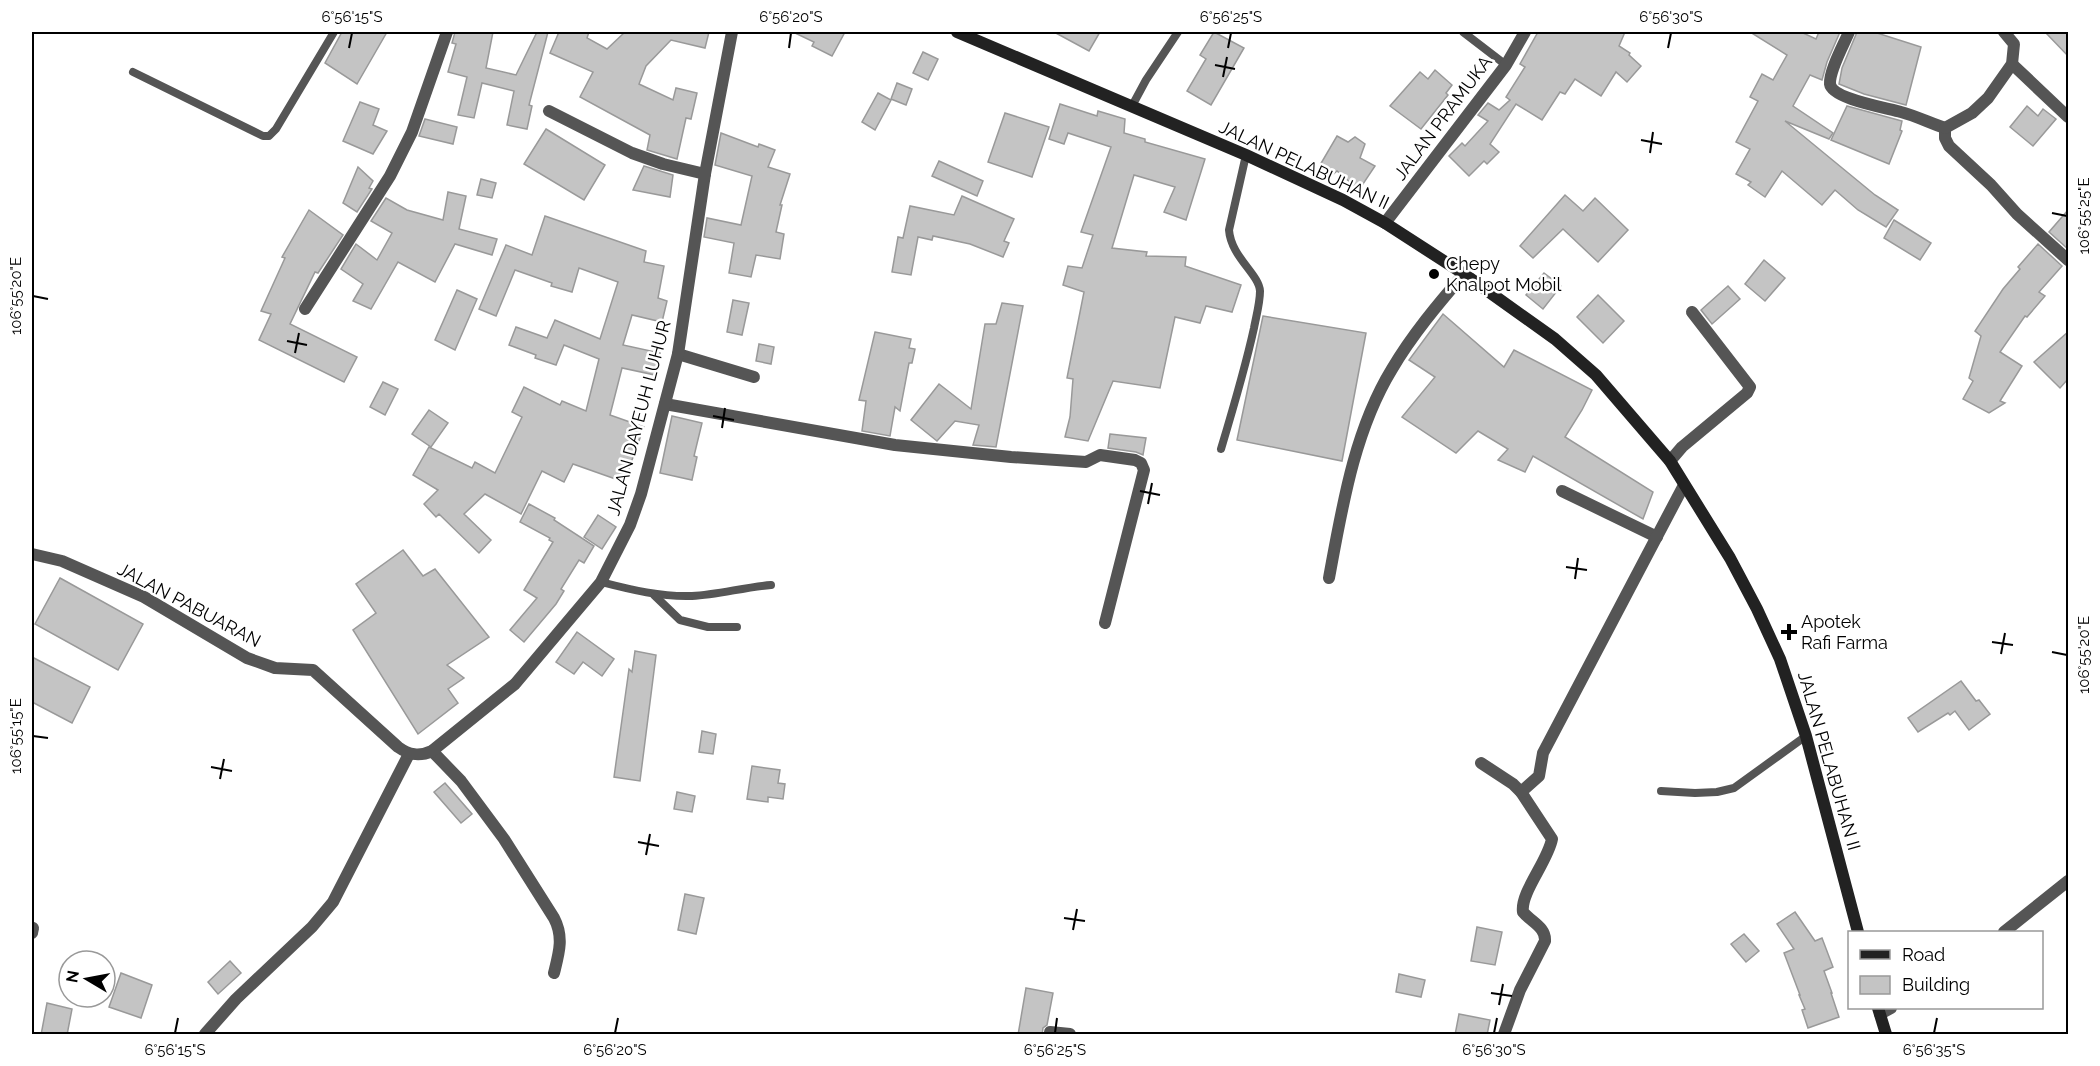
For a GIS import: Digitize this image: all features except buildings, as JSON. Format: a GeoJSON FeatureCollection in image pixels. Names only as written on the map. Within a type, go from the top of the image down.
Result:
{"type":"FeatureCollection","features":[{"type":"Feature","properties":{"kind":"main road","name":"JALAN PELABUHAN II"},"geometry":{"type":"LineString","coordinates":[[957,32],[1246,155],[1343,200],[1385,223],[1464,274],[1556,339],[1596,375],[1670,461],[1730,558],[1757,609],[1780,659],[1806,736],[1857,931]]}},
{"type":"Feature","properties":{"kind":"main road"},"geometry":{"type":"LineString","coordinates":[[1883,1010],[1886,1035]]}},
{"type":"Feature","properties":{"kind":"street"},"geometry":{"type":"LineString","coordinates":[[305,309],[390,176],[412,132],[447,32]]}},
{"type":"Feature","properties":{"kind":"street","name":"JALAN DAYEUH LUHUR"},"geometry":{"type":"LineString","coordinates":[[432,752],[516,684],[601,582],[630,525],[678,354],[705,174],[732,32]]}},
{"type":"Feature","properties":{"kind":"street","name":"JALAN PRAMUKA"},"geometry":{"type":"LineString","coordinates":[[1385,223],[1506,65],[1525,32]]}},
{"type":"Feature","properties":{"kind":"street"},"geometry":{"type":"LineString","coordinates":[[1849,32],[1831,78],[1832,88],[1858,101],[1902,112],[1945,128]]}},
{"type":"Feature","properties":{"kind":"street"},"geometry":{"type":"LineString","coordinates":[[1945,128],[1980,108],[2012,64],[2014,44],[2004,32]]}},
{"type":"Feature","properties":{"kind":"street"},"geometry":{"type":"LineString","coordinates":[[2012,64],[2068,117]]}},
{"type":"Feature","properties":{"kind":"street"},"geometry":{"type":"LineString","coordinates":[[549,111],[632,153],[663,164],[705,174]]}},
{"type":"Feature","properties":{"kind":"street"},"geometry":{"type":"LineString","coordinates":[[1945,128],[1945,138],[1949,146],[1991,185],[2017,214],[2068,260]]}},
{"type":"Feature","properties":{"kind":"street"},"geometry":{"type":"LineString","coordinates":[[1329,578],[1351,473],[1369,416],[1391,370],[1403,352],[1464,274]]}},
{"type":"Feature","properties":{"kind":"street"},"geometry":{"type":"LineString","coordinates":[[1670,461],[1682,447],[1747,393],[1750,387],[1692,312]]}},
{"type":"Feature","properties":{"kind":"street"},"geometry":{"type":"LineString","coordinates":[[678,354],[754,377]]}},
{"type":"Feature","properties":{"kind":"street"},"geometry":{"type":"LineString","coordinates":[[665,404],[896,445],[1086,462],[1100,455],[1136,460],[1141,463],[1144,470],[1106,623]]}},
{"type":"Feature","properties":{"kind":"street"},"geometry":{"type":"LineString","coordinates":[[1521,792],[1539,776],[1543,753],[1684,485]]}},
{"type":"Feature","properties":{"kind":"street"},"geometry":{"type":"LineString","coordinates":[[1562,491],[1657,537]]}},
{"type":"Feature","properties":{"kind":"street","name":"JALAN PABUARAN"},"geometry":{"type":"LineString","coordinates":[[32,554],[62,561],[144,597],[263,665],[313,670],[398,747],[409,754]]}},
{"type":"Feature","properties":{"kind":"street"},"geometry":{"type":"LineString","coordinates":[[205,1035],[236,999],[328,909],[409,754],[424,755],[432,752],[461,781],[504,839],[554,918],[560,932],[561,942],[554,973]]}},
{"type":"Feature","properties":{"kind":"street"},"geometry":{"type":"LineString","coordinates":[[1481,763],[1521,792],[1552,839],[1548,853],[1522,903],[1523,912],[1546,935],[1545,941],[1520,990],[1504,1035]]}},
{"type":"Feature","properties":{"kind":"street"},"geometry":{"type":"LineString","coordinates":[[2006,931],[2068,881]]}},
{"type":"Feature","properties":{"kind":"street"},"geometry":{"type":"LineString","coordinates":[[1050,1032],[1070,1035]]}},
{"type":"Feature","properties":{"kind":"lane"},"geometry":{"type":"LineString","coordinates":[[133,72],[263,136],[269,136],[276,129],[333,32]]}},
{"type":"Feature","properties":{"kind":"lane"},"geometry":{"type":"LineString","coordinates":[[1132,106],[1146,80],[1178,32]]}},
{"type":"Feature","properties":{"kind":"lane"},"geometry":{"type":"LineString","coordinates":[[1464,32],[1506,65]]}},
{"type":"Feature","properties":{"kind":"lane"},"geometry":{"type":"LineString","coordinates":[[1221,449],[1247,357],[1259,297],[1258,285],[1232,246],[1229,230],[1246,155]]}},
{"type":"Feature","properties":{"kind":"lane"},"geometry":{"type":"LineString","coordinates":[[601,582],[654,594],[694,596],[771,585]]}},
{"type":"Feature","properties":{"kind":"lane"},"geometry":{"type":"LineString","coordinates":[[654,594],[680,620],[708,627],[737,627]]}},
{"type":"Feature","properties":{"kind":"lane"},"geometry":{"type":"LineString","coordinates":[[1661,791],[1695,793],[1717,792],[1734,788],[1806,736]]}},
{"type":"Feature","properties":{"kind":"place","name":"Chepy Knalpot Mobil"},"geometry":{"type":"Point","coordinates":[1434,274]}},
{"type":"Feature","properties":{"kind":"place","name":"Apotek Rafi Farma"},"geometry":{"type":"Point","coordinates":[1789,632]}}]}
